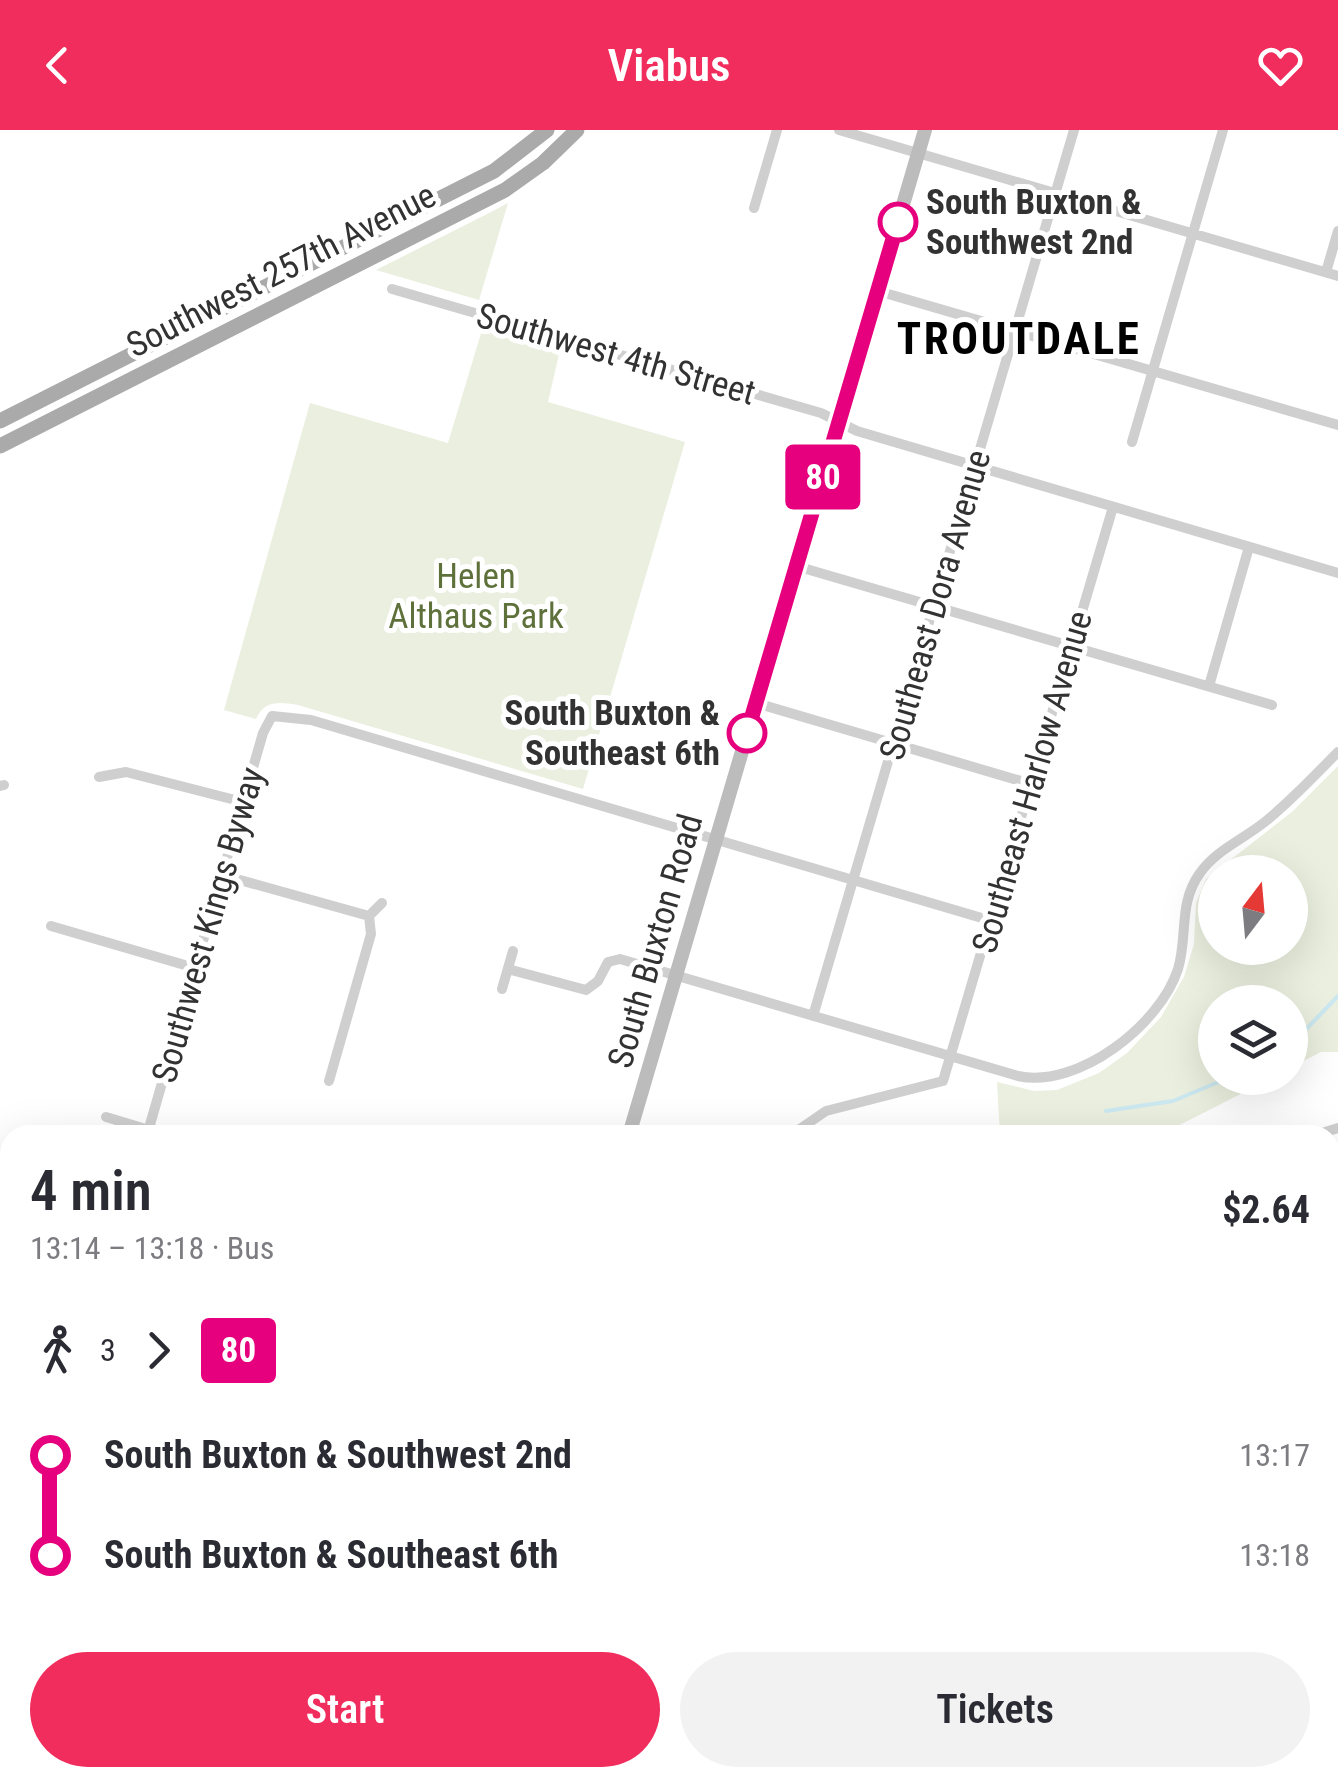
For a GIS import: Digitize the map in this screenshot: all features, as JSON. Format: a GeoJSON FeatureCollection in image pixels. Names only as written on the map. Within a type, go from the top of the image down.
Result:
{"type":"FeatureCollection","features":[{"type":"Feature","properties":{"kind":"main road","name":"Southwest 257th Avenue"},"geometry":{"type":"LineString","coordinates":[[0,421],[485,176],[547,130]]}},
{"type":"Feature","properties":{"kind":"main road","name":"Southwest 257th Avenue"},"geometry":{"type":"LineString","coordinates":[[0,446],[505,190],[543,164],[577,130]]}},
{"type":"Feature","properties":{"kind":"main road","name":"South Buxton Road"},"geometry":{"type":"LineString","coordinates":[[632,1125],[925,130]]}},
{"type":"Feature","properties":{"kind":"street"},"geometry":{"type":"LineString","coordinates":[[754,208],[777,130]]}},
{"type":"Feature","properties":{"kind":"street"},"geometry":{"type":"LineString","coordinates":[[839,130],[1332,274],[1338,231]]}},
{"type":"Feature","properties":{"kind":"street","name":"Southeast Dora Avenue"},"geometry":{"type":"LineString","coordinates":[[813,1016],[1074,130]]}},
{"type":"Feature","properties":{"kind":"street"},"geometry":{"type":"LineString","coordinates":[[1132,442],[1223,130]]}},
{"type":"Feature","properties":{"kind":"street","name":"Southwest 4th Street"},"geometry":{"type":"LineString","coordinates":[[392,289],[820,414],[975,467],[1338,573]]}},
{"type":"Feature","properties":{"kind":"street"},"geometry":{"type":"LineString","coordinates":[[878,290],[1338,425]]}},
{"type":"Feature","properties":{"kind":"street","name":"Southeast Harlow Avenue"},"geometry":{"type":"LineString","coordinates":[[952,1057],[1112,507]]}},
{"type":"Feature","properties":{"kind":"street"},"geometry":{"type":"LineString","coordinates":[[1209,686],[1249,547]]}},
{"type":"Feature","properties":{"kind":"street"},"geometry":{"type":"LineString","coordinates":[[796,566],[1272,705]]}},
{"type":"Feature","properties":{"kind":"street"},"geometry":{"type":"LineString","coordinates":[[756,703],[1031,784]]}},
{"type":"Feature","properties":{"kind":"street","name":"Southwest Kings Byway"},"geometry":{"type":"LineString","coordinates":[[150,1125],[243,802],[272,716],[311,720],[716,842]]}},
{"type":"Feature","properties":{"kind":"street"},"geometry":{"type":"LineString","coordinates":[[508,969],[586,990],[614,959],[1042,1080],[1075,1072],[1100,1057],[1149,1016],[1170,987],[1180,957],[1185,904],[1202,870],[1268,819],[1338,752]]}},
{"type":"Feature","properties":{"kind":"street"},"geometry":{"type":"LineString","coordinates":[[98,776],[126,772],[243,802]]}},
{"type":"Feature","properties":{"kind":"street"},"geometry":{"type":"LineString","coordinates":[[716,842],[992,922]]}},
{"type":"Feature","properties":{"kind":"street"},"geometry":{"type":"LineString","coordinates":[[222,875],[369,916]]}},
{"type":"Feature","properties":{"kind":"street"},"geometry":{"type":"LineString","coordinates":[[369,916],[382,903]]}},
{"type":"Feature","properties":{"kind":"street"},"geometry":{"type":"LineString","coordinates":[[329,1081],[372,934],[369,916]]}},
{"type":"Feature","properties":{"kind":"street"},"geometry":{"type":"LineString","coordinates":[[51,926],[195,968]]}},
{"type":"Feature","properties":{"kind":"street"},"geometry":{"type":"LineString","coordinates":[[502,989],[513,951]]}},
{"type":"Feature","properties":{"kind":"street"},"geometry":{"type":"LineString","coordinates":[[805,1125],[826,1111],[898,1090],[938,1085],[952,1057]]}},
{"type":"Feature","properties":{"kind":"street"},"geometry":{"type":"LineString","coordinates":[[106,1117],[128,1125]]}},
{"type":"Feature","properties":{"kind":"green space"},"geometry":{"type":"Polygon","coordinates":[[[508,203],[479,300],[376,270],[491,212],[508,203]]]}},
{"type":"Feature","properties":{"kind":"green space","name":"Helen Althaus Park"},"geometry":{"type":"Polygon","coordinates":[[[482,330],[559,354],[548,402],[685,442],[583,789],[298,705],[268,705],[256,719],[224,710],[310,403],[448,443],[482,330]]]}},
{"type":"Feature","properties":{"kind":"green space"},"geometry":{"type":"Polygon","coordinates":[[[1338,766],[1338,1052],[1321,1052],[1308,1059],[1308,985],[1198,985],[1198,1095],[1239,1095],[1180,1125],[999,1125],[997,1082],[1034,1091],[1057,1090],[1099,1073],[1127,1053],[1161,1017],[1184,977],[1194,944],[1198,898],[1198,965],[1308,965],[1308,855],[1237,855],[1293,811],[1338,766]]]}},
{"type":"Feature","properties":{"kind":"waterway"},"geometry":{"type":"LineString","coordinates":[[1308,1027],[1338,996]]}},
{"type":"Feature","properties":{"kind":"waterway"},"geometry":{"type":"LineString","coordinates":[[1106,1111],[1173,1101],[1198,1091]]}},
{"type":"Feature","properties":{"kind":"bus line","name":"80"},"geometry":{"type":"LineString","coordinates":[[747,733],[898,222]]}},
{"type":"Feature","properties":{"kind":"place","name":"South Buxton & Southwest 2nd"},"geometry":{"type":"Point","coordinates":[898,222]}},
{"type":"Feature","properties":{"kind":"place","name":"South Buxton & Southeast 6th"},"geometry":{"type":"Point","coordinates":[747,733]}},
{"type":"Feature","properties":{"kind":"district","name":"TROUTDALE"},"geometry":{"type":"Point","coordinates":[1019,338]}}]}
